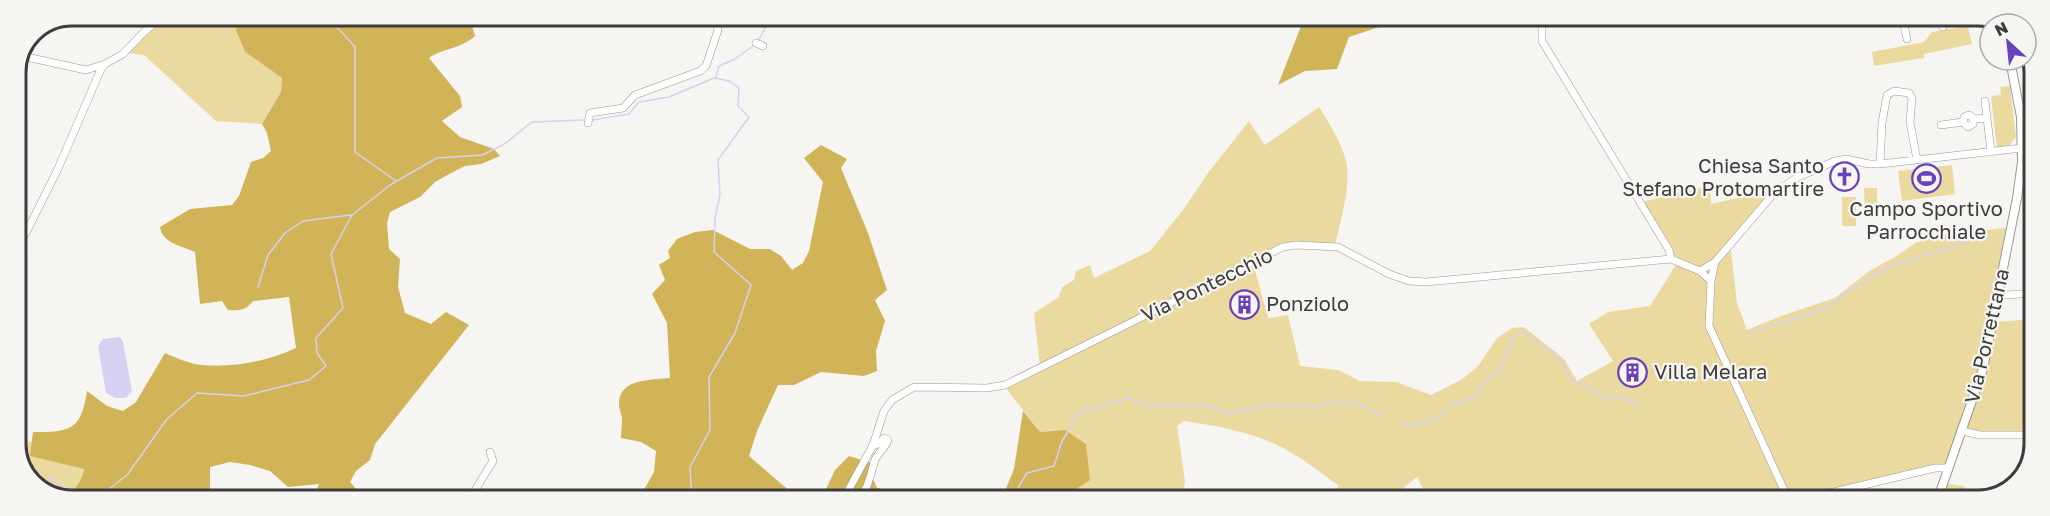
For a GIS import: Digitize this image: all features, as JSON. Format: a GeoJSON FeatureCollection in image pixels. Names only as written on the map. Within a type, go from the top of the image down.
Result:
{"type":"FeatureCollection","features":[{"type":"Feature","properties":{"kind":"main road","name":"Via Porrettana"},"geometry":{"type":"LineString","coordinates":[[1941,490],[1983,369],[2017,198],[2022,148],[2021,117],[2012,72]]}},
{"type":"Feature","properties":{"kind":"street"},"geometry":{"type":"LineString","coordinates":[[28,57],[86,70],[105,64],[123,54],[153,25]]}},
{"type":"Feature","properties":{"kind":"street"},"geometry":{"type":"LineString","coordinates":[[588,123],[590,113],[623,108],[635,95],[700,71],[706,66],[710,57],[718,30],[717,25]]}},
{"type":"Feature","properties":{"kind":"street"},"geometry":{"type":"LineString","coordinates":[[1542,25],[1542,41],[1669,250],[1671,259]]}},
{"type":"Feature","properties":{"kind":"street"},"geometry":{"type":"LineString","coordinates":[[1904,25],[1907,39]]}},
{"type":"Feature","properties":{"kind":"street"},"geometry":{"type":"LineString","coordinates":[[26,233],[57,171],[105,64]]}},
{"type":"Feature","properties":{"kind":"street"},"geometry":{"type":"LineString","coordinates":[[1880,164],[1882,123],[1887,95],[1894,91],[1909,93],[1912,98],[1910,122],[1917,160]]}},
{"type":"Feature","properties":{"kind":"street"},"geometry":{"type":"LineString","coordinates":[[1985,101],[1991,152]]}},
{"type":"Feature","properties":{"kind":"street"},"geometry":{"type":"LineString","coordinates":[[1941,124],[1963,122],[1968,127],[1973,124],[1974,119],[1987,118]]}},
{"type":"Feature","properties":{"kind":"street"},"geometry":{"type":"LineString","coordinates":[[1700,271],[1715,262],[1775,192],[1798,177],[1835,161],[1846,159],[1880,164],[2022,148]]}},
{"type":"Feature","properties":{"kind":"street","name":"Via Pontecchio"},"geometry":{"type":"LineString","coordinates":[[848,490],[873,445],[884,411],[892,400],[914,387],[987,388],[1005,385],[1283,247],[1296,245],[1338,247],[1389,274],[1409,281],[1426,282],[1671,259],[1700,271],[1711,281]]}},
{"type":"Feature","properties":{"kind":"street"},"geometry":{"type":"LineString","coordinates":[[1715,262],[1711,281],[1709,326],[1784,490]]}},
{"type":"Feature","properties":{"kind":"street"},"geometry":{"type":"LineString","coordinates":[[1998,293],[2006,295],[2024,293]]}},
{"type":"Feature","properties":{"kind":"street"},"geometry":{"type":"LineString","coordinates":[[1962,431],[1980,435],[2024,435]]}},
{"type":"Feature","properties":{"kind":"street"},"geometry":{"type":"LineString","coordinates":[[867,490],[876,459],[888,440],[884,438],[878,444],[873,445]]}},
{"type":"Feature","properties":{"kind":"street"},"geometry":{"type":"LineString","coordinates":[[475,490],[493,461],[490,452]]}},
{"type":"Feature","properties":{"kind":"street"},"geometry":{"type":"LineString","coordinates":[[1842,490],[1935,468],[1948,468]]}},
{"type":"Feature","properties":{"kind":"shaded area"},"geometry":{"type":"Polygon","coordinates":[[[155,25],[236,25],[236,30],[245,52],[282,78],[281,92],[262,124],[216,121],[144,55],[127,53],[155,25]]]}},
{"type":"Feature","properties":{"kind":"shaded area"},"geometry":{"type":"Polygon","coordinates":[[[236,25],[472,25],[475,36],[469,41],[429,58],[460,96],[462,107],[442,121],[460,137],[494,149],[500,156],[481,164],[465,166],[435,182],[420,197],[390,212],[387,223],[389,249],[400,259],[398,287],[405,313],[431,324],[446,312],[469,325],[375,444],[370,460],[356,471],[350,482],[357,490],[317,490],[319,484],[288,487],[270,471],[230,462],[210,467],[210,490],[74,490],[84,469],[30,456],[33,432],[65,430],[72,426],[81,414],[87,391],[107,406],[123,411],[136,402],[165,353],[197,364],[214,366],[262,360],[296,348],[289,297],[253,301],[245,308],[236,310],[228,310],[222,301],[200,304],[195,252],[164,237],[160,227],[190,209],[232,205],[239,196],[251,162],[263,158],[271,151],[267,133],[262,124],[281,92],[282,78],[245,52],[236,30],[236,25]]]}},
{"type":"Feature","properties":{"kind":"shaded area"},"geometry":{"type":"Polygon","coordinates":[[[1301,25],[1385,25],[1349,37],[1337,69],[1305,71],[1278,85],[1301,25]]]}},
{"type":"Feature","properties":{"kind":"shaded area"},"geometry":{"type":"Polygon","coordinates":[[[1968,26],[1972,44],[1924,54],[1924,58],[1874,66],[1872,52],[1924,42],[1932,32],[1968,26]]]}},
{"type":"Feature","properties":{"kind":"shaded area"},"geometry":{"type":"Polygon","coordinates":[[[2010,86],[2016,137],[2010,145],[1997,148],[1991,96],[2001,95],[2000,87],[2010,86]]]}},
{"type":"Feature","properties":{"kind":"shaded area"},"geometry":{"type":"Polygon","coordinates":[[[1319,107],[1332,128],[1346,159],[1348,176],[1346,196],[1335,246],[1294,245],[1253,262],[1268,318],[1288,315],[1300,366],[1338,370],[1360,381],[1396,382],[1431,395],[1461,380],[1478,366],[1497,338],[1512,328],[1524,327],[1564,359],[1577,381],[1613,361],[1589,324],[1608,312],[1650,306],[1677,263],[1641,202],[1710,186],[1711,204],[1760,193],[1767,201],[1730,242],[1737,303],[1747,330],[1835,298],[1868,272],[1917,242],[1944,235],[2013,227],[1994,322],[2024,320],[2024,432],[1984,432],[1960,428],[1944,465],[1834,490],[1424,490],[1417,477],[1401,490],[1337,490],[1338,485],[1304,461],[1271,442],[1247,434],[1184,421],[1177,426],[1185,481],[1184,490],[1070,490],[1065,430],[1040,432],[1005,387],[1040,368],[1034,313],[1059,297],[1062,287],[1074,280],[1076,271],[1090,265],[1094,278],[1150,251],[1249,121],[1265,145],[1319,107]]]}},
{"type":"Feature","properties":{"kind":"shaded area"},"geometry":{"type":"Polygon","coordinates":[[[821,145],[847,159],[841,168],[868,233],[887,290],[875,300],[885,321],[876,351],[877,371],[864,376],[821,372],[794,385],[778,385],[757,431],[749,456],[788,490],[644,490],[654,472],[656,451],[641,442],[621,438],[622,419],[619,405],[620,396],[630,385],[646,380],[670,378],[667,323],[652,294],[665,280],[659,265],[670,258],[668,251],[677,239],[695,232],[713,230],[750,249],[770,249],[781,256],[792,270],[803,263],[809,251],[823,182],[804,158],[821,145]]]}},
{"type":"Feature","properties":{"kind":"shaded area","name":"Campo Sportivo Parrocchiale"},"geometry":{"type":"Polygon","coordinates":[[[1952,165],[1955,194],[1902,201],[1898,171],[1952,165]]]}},
{"type":"Feature","properties":{"kind":"shaded area"},"geometry":{"type":"Polygon","coordinates":[[[1864,188],[1877,188],[1877,212],[1865,212],[1864,188]]]}},
{"type":"Feature","properties":{"kind":"shaded area"},"geometry":{"type":"Polygon","coordinates":[[[1842,197],[1856,197],[1856,226],[1842,226],[1842,197]]]}},
{"type":"Feature","properties":{"kind":"shaded area"},"geometry":{"type":"Polygon","coordinates":[[[120,337],[123,342],[132,391],[126,398],[115,398],[106,393],[98,346],[103,339],[120,337]]]}},
{"type":"Feature","properties":{"kind":"shaded area"},"geometry":{"type":"Polygon","coordinates":[[[1023,411],[1040,432],[1065,430],[1086,444],[1090,480],[1075,490],[1005,490],[1014,469],[1023,411]]]}},
{"type":"Feature","properties":{"kind":"shaded area"},"geometry":{"type":"Polygon","coordinates":[[[26,441],[32,442],[30,456],[84,468],[82,477],[73,490],[63,490],[44,481],[29,462],[26,441]]]}},
{"type":"Feature","properties":{"kind":"shaded area"},"geometry":{"type":"Polygon","coordinates":[[[849,456],[875,464],[873,479],[877,488],[887,490],[826,490],[835,470],[849,456]]]}},
{"type":"Feature","properties":{"kind":"shaded area"},"geometry":{"type":"Polygon","coordinates":[[[1948,484],[1964,486],[1965,490],[1946,490],[1948,484]]]}},
{"type":"Feature","properties":{"kind":"waterway"},"geometry":{"type":"LineString","coordinates":[[759,40],[767,25]]}},
{"type":"Feature","properties":{"kind":"waterway"},"geometry":{"type":"LineString","coordinates":[[337,27],[355,47],[355,152],[396,181]]}},
{"type":"Feature","properties":{"kind":"waterway"},"geometry":{"type":"LineString","coordinates":[[716,77],[719,66],[735,59],[753,46]]}},
{"type":"Feature","properties":{"kind":"waterway"},"geometry":{"type":"LineString","coordinates":[[593,120],[629,114],[639,102],[669,97],[714,78]]}},
{"type":"Feature","properties":{"kind":"waterway"},"geometry":{"type":"LineString","coordinates":[[692,490],[690,467],[710,430],[709,377],[735,333],[751,285],[714,252],[715,218],[720,195],[718,160],[749,117],[738,106],[739,88],[729,81],[715,78]]}},
{"type":"Feature","properties":{"kind":"waterway"},"geometry":{"type":"LineString","coordinates":[[108,490],[127,475],[167,419],[197,393],[244,396],[309,380],[326,366],[317,353],[316,338],[343,308],[331,254],[352,215],[390,185],[437,158],[482,155],[503,145],[532,122],[583,120]]}},
{"type":"Feature","properties":{"kind":"waterway"},"geometry":{"type":"LineString","coordinates":[[258,287],[268,255],[285,233],[303,221],[351,215]]}},
{"type":"Feature","properties":{"kind":"waterway"},"geometry":{"type":"LineString","coordinates":[[1748,333],[1828,308],[1849,291],[1889,267],[1971,240],[1990,238]]}},
{"type":"Feature","properties":{"kind":"waterway"},"geometry":{"type":"LineString","coordinates":[[1403,423],[1410,425],[1436,418],[1452,403],[1472,399],[1487,380],[1499,371],[1512,337],[1523,332],[1560,359],[1572,380],[1586,386],[1602,398],[1624,398],[1640,406]]}},
{"type":"Feature","properties":{"kind":"waterway"},"geometry":{"type":"LineString","coordinates":[[1017,490],[1027,473],[1054,466],[1062,441],[1080,412],[1129,398],[1145,405],[1204,405],[1229,413],[1274,404],[1317,407],[1326,403],[1358,404],[1381,415]]}},
{"type":"Feature","properties":{"kind":"waterway"},"geometry":{"type":"LineString","coordinates":[[46,482],[52,478],[68,490]]}},
{"type":"Feature","properties":{"kind":"place","name":"Chiesa Santo Stefano Protomartire"},"geometry":{"type":"Point","coordinates":[1845,177]}},
{"type":"Feature","properties":{"kind":"place","name":"Campo Sportivo Parrocchiale"},"geometry":{"type":"Point","coordinates":[1926,178]}},
{"type":"Feature","properties":{"kind":"place","name":"Ponziolo"},"geometry":{"type":"Point","coordinates":[1245,304]}},
{"type":"Feature","properties":{"kind":"place","name":"Villa Melara"},"geometry":{"type":"Point","coordinates":[1633,372]}}]}
